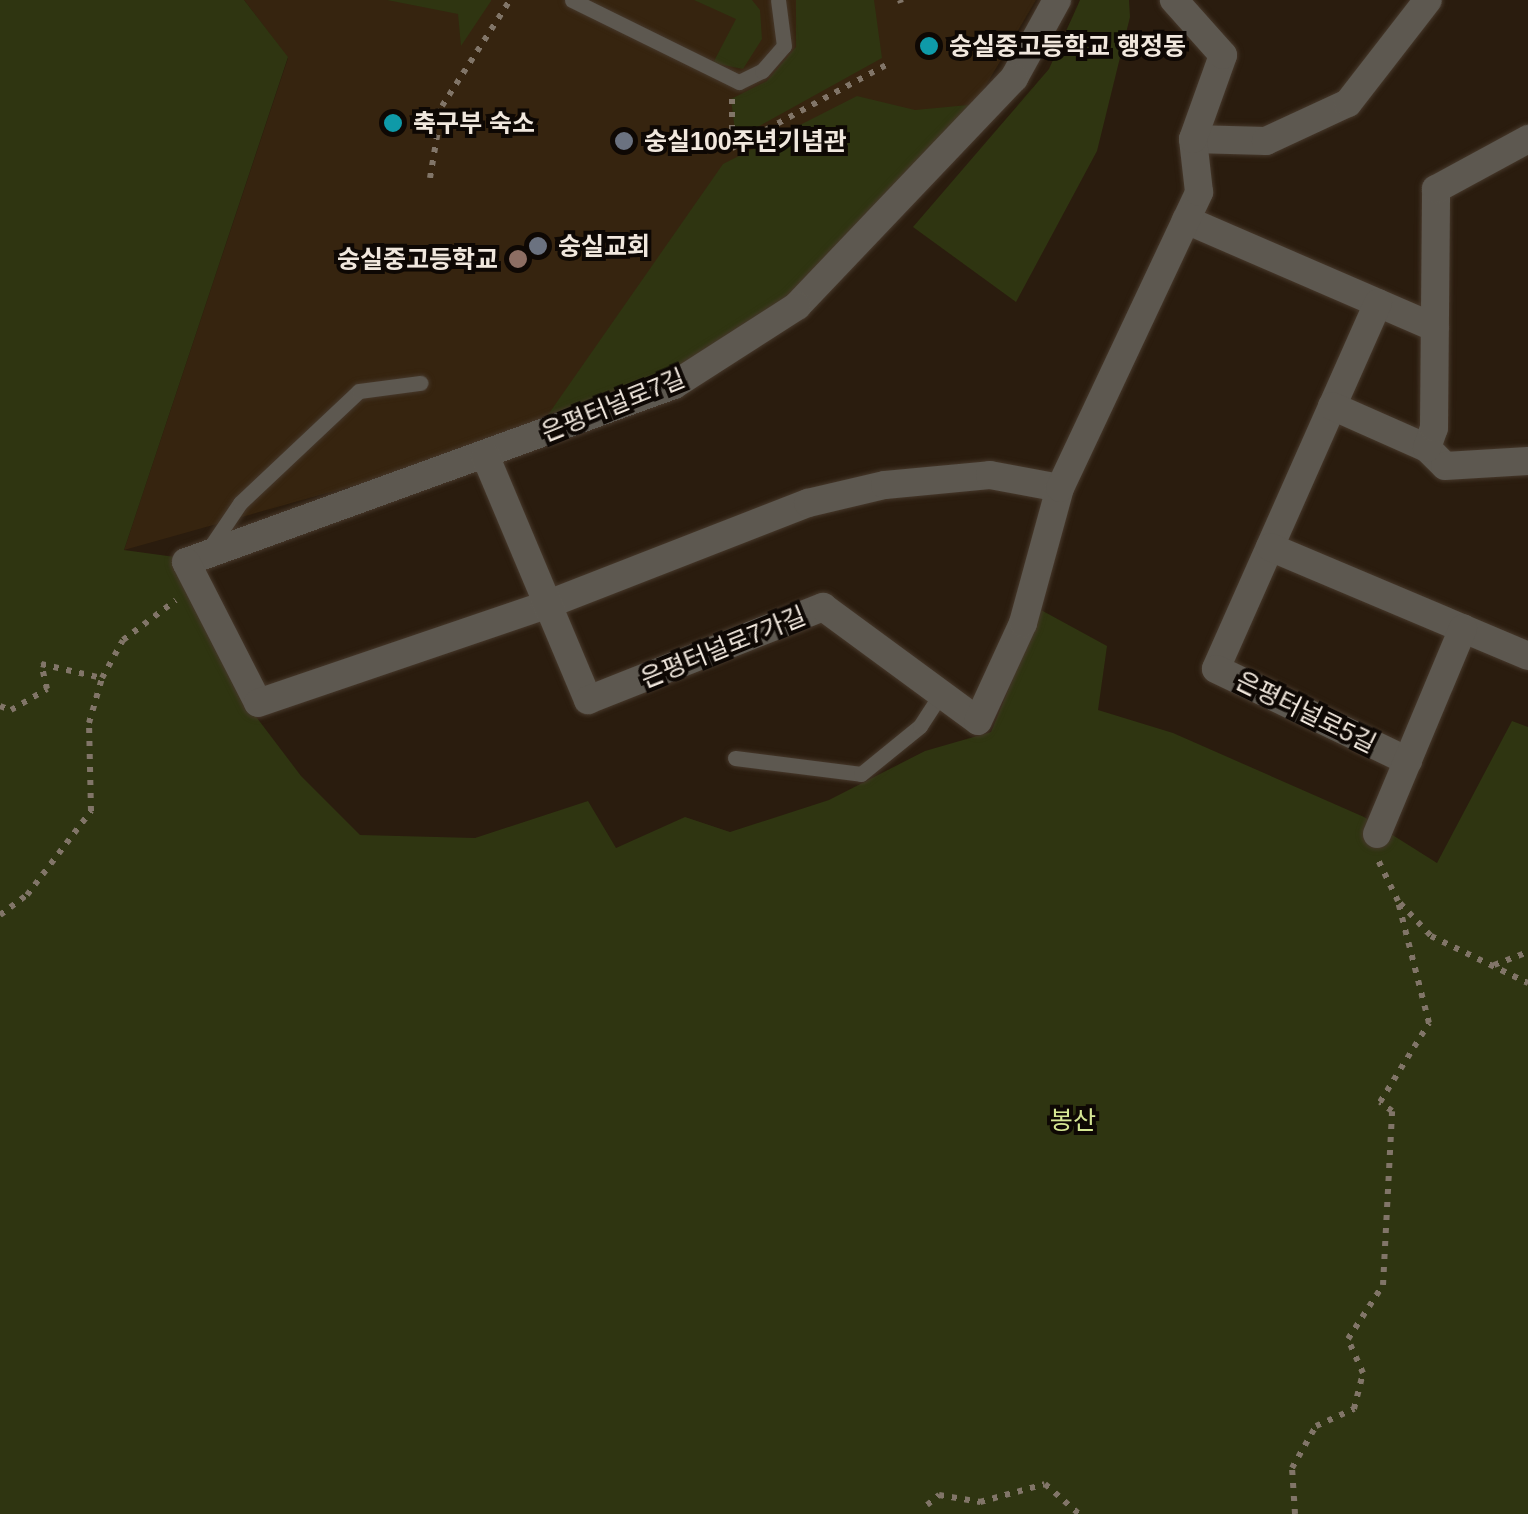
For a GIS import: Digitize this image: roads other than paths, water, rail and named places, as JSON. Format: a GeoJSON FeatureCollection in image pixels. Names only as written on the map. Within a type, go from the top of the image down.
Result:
{"type":"FeatureCollection","features":[{"type":"Feature","properties":{"kind":"street","name":"은평터널로7가길"},"geometry":{"type":"LineString","coordinates":[[485,455],[588,700],[823,607],[978,721],[1022,623],[1060,488],[1199,192],[1193,139],[1223,55],[1174,0]]}},
{"type":"Feature","properties":{"kind":"street"},"geometry":{"type":"LineString","coordinates":[[1193,139],[1266,141],[1348,103],[1428,0]]}},
{"type":"Feature","properties":{"kind":"street","name":"은평터널로7길"},"geometry":{"type":"LineString","coordinates":[[204,556],[674,385],[797,306],[1014,78],[1052,3]]}},
{"type":"Feature","properties":{"kind":"street"},"geometry":{"type":"LineString","coordinates":[[1427,448],[1434,428],[1436,190],[1526,142]]}},
{"type":"Feature","properties":{"kind":"street"},"geometry":{"type":"LineString","coordinates":[[1186,220],[1435,328]]}},
{"type":"Feature","properties":{"kind":"street","name":"은평터널로5길"},"geometry":{"type":"LineString","coordinates":[[1378,303],[1216,669],[1408,761]]}},
{"type":"Feature","properties":{"kind":"street"},"geometry":{"type":"LineString","coordinates":[[1332,406],[1427,448],[1445,466],[1528,460]]}},
{"type":"Feature","properties":{"kind":"street"},"geometry":{"type":"LineString","coordinates":[[204,556],[186,562],[258,704],[546,605],[808,503],[885,485],[990,475],[1060,488]]}},
{"type":"Feature","properties":{"kind":"street"},"geometry":{"type":"LineString","coordinates":[[1270,547],[1527,652]]}},
{"type":"Feature","properties":{"kind":"street","name":"은평터널로5길"},"geometry":{"type":"LineString","coordinates":[[1377,834],[1463,628]]}},
{"type":"Feature","properties":{"kind":"lane"},"geometry":{"type":"LineString","coordinates":[[572,0],[739,82],[762,71],[784,46],[778,0]]}},
{"type":"Feature","properties":{"kind":"lane"},"geometry":{"type":"LineString","coordinates":[[204,556],[240,503],[358,391],[420,383]]}},
{"type":"Feature","properties":{"kind":"lane"},"geometry":{"type":"LineString","coordinates":[[735,758],[862,774],[920,726],[941,694]]}},
{"type":"Feature","properties":{"kind":"place","name":"숭실중고등학교 행정동"},"geometry":{"type":"Point","coordinates":[929,46]}},
{"type":"Feature","properties":{"kind":"place","name":"축구부 숙소"},"geometry":{"type":"Point","coordinates":[393,123]}},
{"type":"Feature","properties":{"kind":"place","name":"숭실100주년기념관"},"geometry":{"type":"Point","coordinates":[624,141]}},
{"type":"Feature","properties":{"kind":"place","name":"숭실교회"},"geometry":{"type":"Point","coordinates":[538,246]}},
{"type":"Feature","properties":{"kind":"place","name":"숭실중고등학교"},"geometry":{"type":"Point","coordinates":[518,259]}},
{"type":"Feature","properties":{"kind":"park label","name":"봉산"},"geometry":{"type":"Point","coordinates":[1073,1120]}}]}
